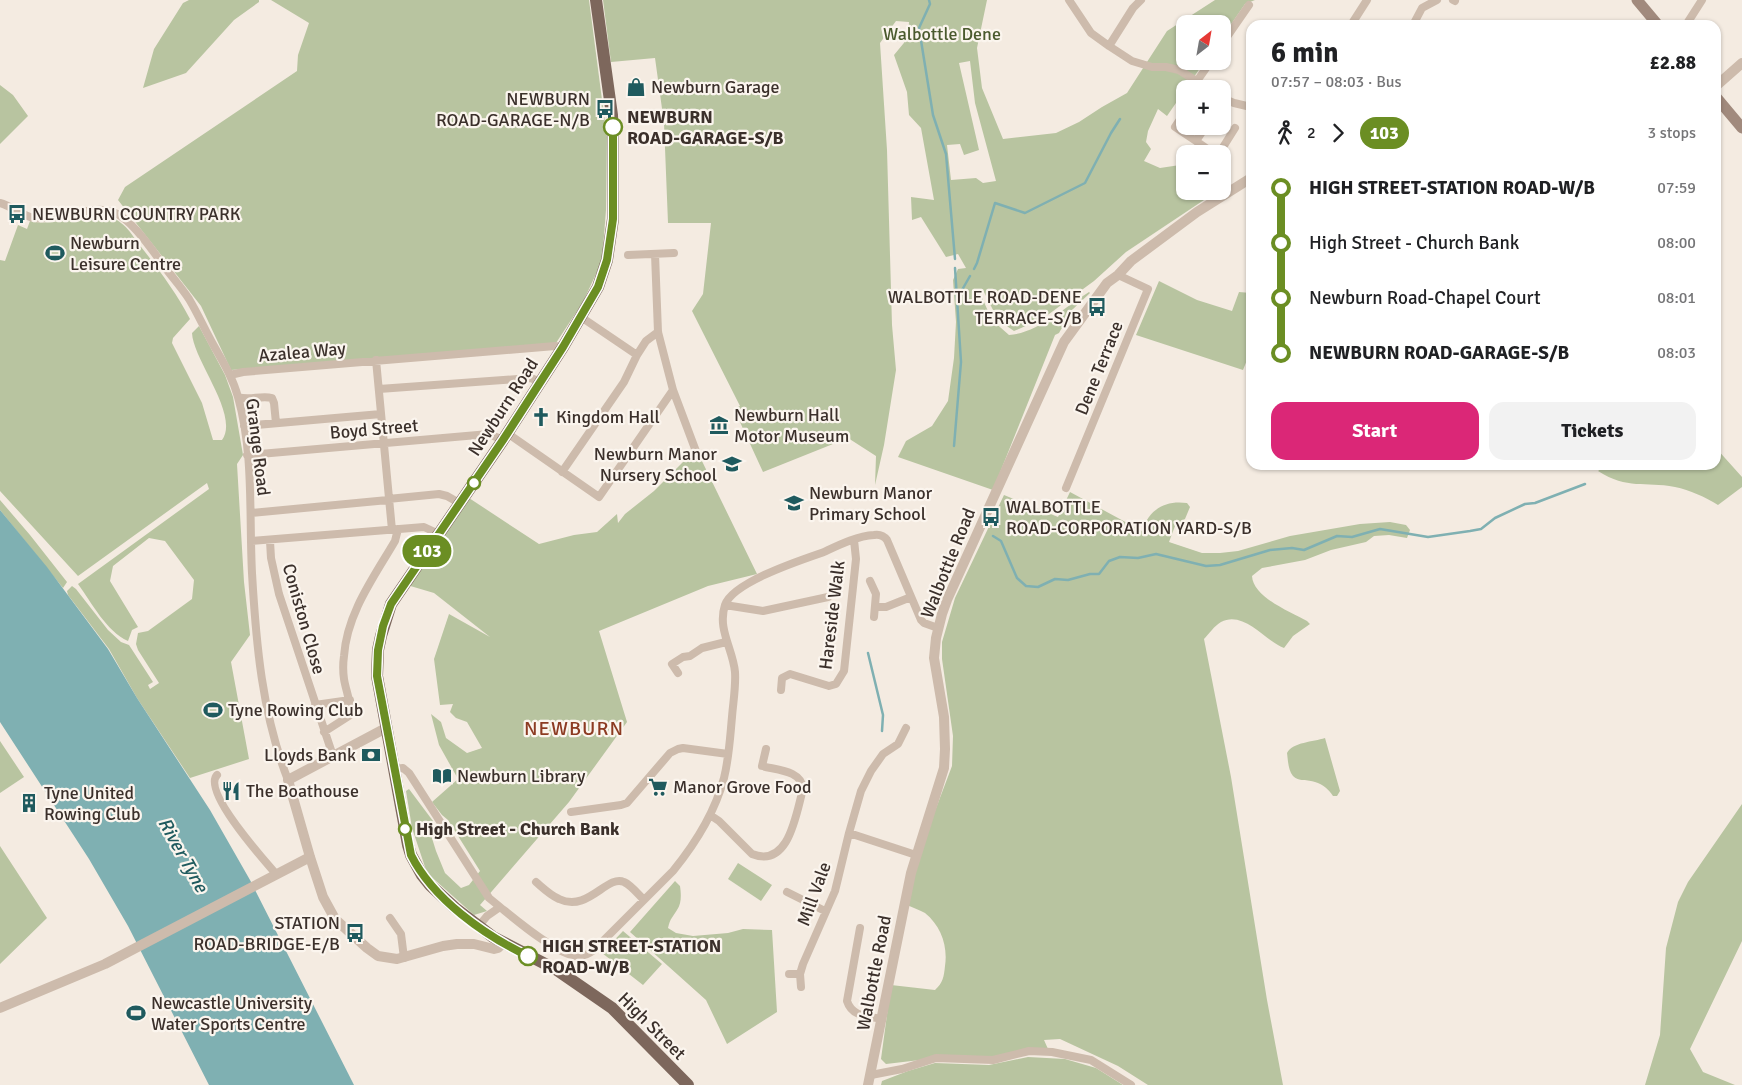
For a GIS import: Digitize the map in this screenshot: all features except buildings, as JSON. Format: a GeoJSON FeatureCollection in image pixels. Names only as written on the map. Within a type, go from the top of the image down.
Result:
{"type":"FeatureCollection","features":[{"type":"Feature","properties":{"kind":"main road","name":"Newburn Road"},"geometry":{"type":"LineString","coordinates":[[386,728],[377,676],[378,650],[383,626],[391,604],[460,504],[563,347],[594,296],[607,260],[613,219],[613,126],[596,0]]}},
{"type":"Feature","properties":{"kind":"main road"},"geometry":{"type":"LineString","coordinates":[[1637,0],[1654,20]]}},
{"type":"Feature","properties":{"kind":"main road"},"geometry":{"type":"LineString","coordinates":[[1721,103],[1742,128]]}},
{"type":"Feature","properties":{"kind":"main road","name":"High Street"},"geometry":{"type":"LineString","coordinates":[[386,728],[408,845],[417,868],[430,885],[478,927],[503,943],[557,970],[612,1008],[688,1085]]}},
{"type":"Feature","properties":{"kind":"street"},"geometry":{"type":"LineString","coordinates":[[1069,0],[1091,33],[1108,46],[1132,61],[1152,67],[1166,67],[1178,70],[1195,80]]}},
{"type":"Feature","properties":{"kind":"street"},"geometry":{"type":"LineString","coordinates":[[1108,46],[1129,14],[1141,0]]}},
{"type":"Feature","properties":{"kind":"street"},"geometry":{"type":"LineString","coordinates":[[1354,20],[1367,0]]}},
{"type":"Feature","properties":{"kind":"street"},"geometry":{"type":"LineString","coordinates":[[1416,20],[1422,8],[1437,0]]}},
{"type":"Feature","properties":{"kind":"street"},"geometry":{"type":"LineString","coordinates":[[1689,20],[1702,0]]}},
{"type":"Feature","properties":{"kind":"street"},"geometry":{"type":"LineString","coordinates":[[1231,31],[1249,5]]}},
{"type":"Feature","properties":{"kind":"street"},"geometry":{"type":"LineString","coordinates":[[1721,82],[1742,63]]}},
{"type":"Feature","properties":{"kind":"street"},"geometry":{"type":"LineString","coordinates":[[1231,102],[1246,106]]}},
{"type":"Feature","properties":{"kind":"street"},"geometry":{"type":"LineString","coordinates":[[1187,135],[1213,153],[1217,153],[1220,152],[1235,132]]}},
{"type":"Feature","properties":{"kind":"street"},"geometry":{"type":"LineString","coordinates":[[1196,141],[1200,135]]}},
{"type":"Feature","properties":{"kind":"street","name":"Walbottle Road"},"geometry":{"type":"LineString","coordinates":[[870,1080],[911,874],[929,819],[945,760],[944,717],[934,658],[938,628],[947,600],[1064,342],[1107,283],[1131,261],[1197,212],[1246,181]]}},
{"type":"Feature","properties":{"kind":"street","name":"Grange Road"},"geometry":{"type":"LineString","coordinates":[[0,203],[34,218],[56,218],[105,210],[122,217],[152,250],[188,297],[230,375],[238,397],[244,426],[251,513],[252,572],[265,701],[270,724],[288,780]]}},
{"type":"Feature","properties":{"kind":"street"},"geometry":{"type":"LineString","coordinates":[[628,255],[674,253]]}},
{"type":"Feature","properties":{"kind":"street"},"geometry":{"type":"LineString","coordinates":[[655,254],[658,332],[673,390],[697,454]]}},
{"type":"Feature","properties":{"kind":"street","name":"Dene Terrace"},"geometry":{"type":"LineString","coordinates":[[1066,488],[1148,289],[1118,274]]}},
{"type":"Feature","properties":{"kind":"street"},"geometry":{"type":"LineString","coordinates":[[581,317],[637,355]]}},
{"type":"Feature","properties":{"kind":"street"},"geometry":{"type":"LineString","coordinates":[[562,472],[624,382],[646,341],[658,332]]}},
{"type":"Feature","properties":{"kind":"street","name":"Azalea Way"},"geometry":{"type":"LineString","coordinates":[[230,375],[243,372],[376,360],[555,346],[563,347]]}},
{"type":"Feature","properties":{"kind":"street"},"geometry":{"type":"LineString","coordinates":[[376,360],[388,499],[395,530]]}},
{"type":"Feature","properties":{"kind":"street"},"geometry":{"type":"LineString","coordinates":[[379,389],[531,378],[540,382]]}},
{"type":"Feature","properties":{"kind":"street"},"geometry":{"type":"LineString","coordinates":[[505,436],[598,497],[673,390]]}},
{"type":"Feature","properties":{"kind":"street"},"geometry":{"type":"LineString","coordinates":[[238,397],[244,399],[272,398],[276,423]]}},
{"type":"Feature","properties":{"kind":"street"},"geometry":{"type":"LineString","coordinates":[[244,426],[381,414]]}},
{"type":"Feature","properties":{"kind":"street","name":"Boyd Street"},"geometry":{"type":"LineString","coordinates":[[247,455],[489,434],[505,436]]}},
{"type":"Feature","properties":{"kind":"street"},"geometry":{"type":"LineString","coordinates":[[251,513],[439,494],[447,496],[460,504]]}},
{"type":"Feature","properties":{"kind":"street"},"geometry":{"type":"LineString","coordinates":[[252,541],[424,527],[439,534]]}},
{"type":"Feature","properties":{"kind":"street","name":"Coniston Close"},"geometry":{"type":"LineString","coordinates":[[350,700],[344,678],[344,655],[348,634],[356,608],[395,541],[395,530]]}},
{"type":"Feature","properties":{"kind":"street"},"geometry":{"type":"LineString","coordinates":[[394,769],[404,768],[409,773],[489,898],[538,937],[567,953],[578,956],[589,954],[674,871],[684,858],[710,814],[721,788],[728,754],[735,674],[723,628],[725,605],[732,595],[765,574],[854,540],[874,534],[882,535],[887,540],[920,620],[938,628]]}},
{"type":"Feature","properties":{"kind":"street","name":"Coniston Close"},"geometry":{"type":"LineString","coordinates":[[270,540],[271,558],[279,594],[333,756]]}},
{"type":"Feature","properties":{"kind":"street","name":"Hareside Walk"},"geometry":{"type":"LineString","coordinates":[[781,690],[782,678],[790,674],[829,686],[836,684],[844,672],[856,559],[854,540]]}},
{"type":"Feature","properties":{"kind":"street"},"geometry":{"type":"LineString","coordinates":[[870,581],[876,594],[874,617]]}},
{"type":"Feature","properties":{"kind":"street"},"geometry":{"type":"LineString","coordinates":[[725,605],[764,611],[828,597]]}},
{"type":"Feature","properties":{"kind":"street"},"geometry":{"type":"LineString","coordinates":[[875,607],[886,607],[911,597]]}},
{"type":"Feature","properties":{"kind":"street"},"geometry":{"type":"LineString","coordinates":[[678,673],[672,664],[707,646],[726,642]]}},
{"type":"Feature","properties":{"kind":"street"},"geometry":{"type":"LineString","coordinates":[[315,705],[350,700],[349,716],[324,732]]}},
{"type":"Feature","properties":{"kind":"street"},"geometry":{"type":"LineString","coordinates":[[386,728],[288,780],[323,897],[335,919],[366,948],[378,956],[390,959],[404,958],[450,945],[464,944],[494,949],[503,943]]}},
{"type":"Feature","properties":{"kind":"street","name":"Mill Vale"},"geometry":{"type":"LineString","coordinates":[[800,974],[835,890],[861,791],[871,771],[883,754],[898,744],[906,728]]}},
{"type":"Feature","properties":{"kind":"street"},"geometry":{"type":"LineString","coordinates":[[571,812],[627,803],[670,753],[678,749],[728,754]]}},
{"type":"Feature","properties":{"kind":"street"},"geometry":{"type":"LineString","coordinates":[[710,814],[752,854],[770,856],[776,854],[785,845],[800,798],[802,783],[795,775],[762,766],[766,749]]}},
{"type":"Feature","properties":{"kind":"street"},"geometry":{"type":"LineString","coordinates":[[217,775],[214,778],[214,782],[218,795],[230,816],[276,874]]}},
{"type":"Feature","properties":{"kind":"street"},"geometry":{"type":"LineString","coordinates":[[849,833],[916,855]]}},
{"type":"Feature","properties":{"kind":"street"},"geometry":{"type":"LineString","coordinates":[[0,1008],[126,953],[310,857]]}},
{"type":"Feature","properties":{"kind":"street"},"geometry":{"type":"LineString","coordinates":[[536,882],[558,899],[574,902],[588,898],[610,882],[620,880],[628,884],[644,900]]}},
{"type":"Feature","properties":{"kind":"street"},"geometry":{"type":"LineString","coordinates":[[787,892],[825,911]]}},
{"type":"Feature","properties":{"kind":"street"},"geometry":{"type":"LineString","coordinates":[[478,927],[487,916],[500,907]]}},
{"type":"Feature","properties":{"kind":"street"},"geometry":{"type":"LineString","coordinates":[[390,918],[401,934],[404,958]]}},
{"type":"Feature","properties":{"kind":"street"},"geometry":{"type":"LineString","coordinates":[[860,928],[847,1001],[849,1008],[855,1014],[882,1019]]}},
{"type":"Feature","properties":{"kind":"street"},"geometry":{"type":"LineString","coordinates":[[789,974],[800,974],[801,987]]}},
{"type":"Feature","properties":{"kind":"street"},"geometry":{"type":"LineString","coordinates":[[870,1080],[936,1058],[993,1060],[1029,1051],[1052,1052],[1091,1060],[1131,1085]]}},
{"type":"Feature","properties":{"kind":"green space"},"geometry":{"type":"Polygon","coordinates":[[[189,0],[259,0],[259,2],[234,20],[186,73],[143,88],[154,49],[183,3],[189,0]]]}},
{"type":"Feature","properties":{"kind":"green space"},"geometry":{"type":"Polygon","coordinates":[[[271,0],[589,0],[607,138],[606,210],[602,261],[583,302],[556,343],[231,370],[201,306],[118,200],[125,187],[297,71],[298,55],[309,23],[271,0]]]}},
{"type":"Feature","properties":{"kind":"green space","name":"Walbottle Dene"},"geometry":{"type":"Polygon","coordinates":[[[603,0],[987,0],[977,48],[982,88],[1003,139],[1056,133],[1079,122],[1127,93],[1167,31],[1176,25],[1176,70],[1199,70],[1192,80],[1176,80],[1176,103],[1167,116],[1158,109],[1148,131],[1146,142],[1151,149],[1144,161],[1160,168],[1176,166],[1176,200],[1204,200],[1126,252],[1094,281],[1049,314],[1014,331],[998,320],[984,292],[979,291],[992,320],[1009,335],[1030,330],[1090,293],[1072,310],[1059,333],[1055,335],[993,490],[898,457],[906,441],[932,426],[948,401],[954,358],[956,322],[953,280],[958,269],[966,268],[958,254],[946,257],[921,217],[912,220],[911,197],[934,200],[921,128],[909,115],[907,92],[894,55],[908,38],[909,22],[896,21],[880,43],[887,150],[892,325],[896,370],[884,445],[875,485],[876,456],[848,438],[763,472],[734,409],[740,406],[692,311],[703,294],[711,223],[668,223],[664,123],[655,58],[611,62],[603,0]],[[970,61],[959,63],[979,150],[964,155],[960,144],[947,145],[951,180],[976,178],[983,183],[996,181],[975,103],[970,61]]]}},
{"type":"Feature","properties":{"kind":"green space"},"geometry":{"type":"Polygon","coordinates":[[[1215,0],[1255,0],[1245,4],[1231,24],[1231,15],[1192,15],[1215,0]]]}},
{"type":"Feature","properties":{"kind":"green space"},"geometry":{"type":"Polygon","coordinates":[[[0,85],[13,95],[28,116],[0,144],[0,85]]]}},
{"type":"Feature","properties":{"kind":"green space"},"geometry":{"type":"Polygon","coordinates":[[[95,215],[112,217],[126,227],[166,280],[185,309],[190,319],[173,338],[172,343],[202,403],[213,440],[222,440],[226,429],[221,402],[194,344],[192,333],[199,326],[225,375],[233,397],[243,455],[237,464],[244,582],[250,635],[231,662],[249,759],[190,778],[137,698],[109,649],[68,595],[67,591],[72,586],[76,589],[108,630],[121,642],[129,645],[153,682],[148,685],[150,689],[159,683],[138,650],[136,644],[138,633],[148,631],[192,599],[194,580],[165,541],[149,538],[113,566],[110,581],[138,627],[132,630],[128,641],[106,624],[78,584],[209,489],[207,483],[78,576],[0,491],[0,260],[5,261],[18,225],[27,229],[30,221],[54,222],[95,215]]]}},
{"type":"Feature","properties":{"kind":"green space"},"geometry":{"type":"Polygon","coordinates":[[[1159,281],[1197,300],[1232,311],[1239,292],[1246,293],[1246,362],[1243,370],[1136,335],[1159,281]]]}},
{"type":"Feature","properties":{"kind":"green space"},"geometry":{"type":"Polygon","coordinates":[[[1721,454],[1742,477],[1742,487],[1718,505],[1681,488],[1627,483],[1618,481],[1598,471],[1721,470],[1721,454]]]}},
{"type":"Feature","properties":{"kind":"green space"},"geometry":{"type":"Polygon","coordinates":[[[700,457],[757,574],[708,586],[599,631],[627,722],[569,802],[480,905],[487,911],[474,915],[427,873],[412,828],[406,791],[409,789],[433,821],[431,835],[445,873],[461,888],[469,885],[480,871],[448,820],[432,802],[458,779],[439,745],[431,714],[441,722],[446,738],[467,753],[482,748],[467,722],[456,718],[450,712],[453,704],[440,705],[434,659],[449,614],[490,637],[434,593],[407,585],[469,498],[539,544],[574,535],[597,532],[617,514],[618,523],[625,514],[654,491],[686,459],[700,457]]]}},
{"type":"Feature","properties":{"kind":"green space"},"geometry":{"type":"Polygon","coordinates":[[[1070,492],[1142,531],[1149,517],[1159,508],[1171,503],[1187,503],[1190,507],[1185,519],[1175,526],[1169,542],[1202,553],[1238,551],[1290,536],[1360,524],[1390,522],[1406,525],[1410,530],[1407,538],[1389,535],[1374,536],[1366,542],[1331,550],[1305,560],[1262,568],[1252,576],[1254,584],[1265,597],[1310,624],[1293,636],[1284,648],[1246,623],[1230,619],[1221,622],[1204,639],[1231,777],[1267,1000],[1283,1085],[1148,1085],[1118,1066],[1060,1039],[1044,1040],[1048,1049],[994,1057],[920,1060],[886,1064],[881,1059],[891,985],[935,990],[941,982],[944,973],[946,959],[944,944],[939,930],[925,913],[907,905],[924,840],[952,766],[953,736],[942,659],[942,642],[955,598],[1004,495],[1058,517],[1070,492]]]}},
{"type":"Feature","properties":{"kind":"green space"},"geometry":{"type":"Polygon","coordinates":[[[0,500],[67,582],[63,588],[0,510],[0,500]]]}},
{"type":"Feature","properties":{"kind":"green space"},"geometry":{"type":"Polygon","coordinates":[[[1325,738],[1340,791],[1337,796],[1333,796],[1318,783],[1295,778],[1291,774],[1289,765],[1287,753],[1290,749],[1298,744],[1325,738]]]}},
{"type":"Feature","properties":{"kind":"green space"},"geometry":{"type":"Polygon","coordinates":[[[0,741],[24,777],[0,793],[0,741]]]}},
{"type":"Feature","properties":{"kind":"green space"},"geometry":{"type":"Polygon","coordinates":[[[1742,804],[1742,941],[1690,1049],[1703,1072],[1735,1085],[1645,1085],[1660,1035],[1666,948],[1678,902],[1688,882],[1742,804]]]}},
{"type":"Feature","properties":{"kind":"green space"},"geometry":{"type":"Polygon","coordinates":[[[0,846],[47,918],[0,964],[0,846]]]}},
{"type":"Feature","properties":{"kind":"green space"},"geometry":{"type":"Polygon","coordinates":[[[738,863],[772,885],[761,901],[728,879],[738,863]]]}},
{"type":"Feature","properties":{"kind":"green space"},"geometry":{"type":"Polygon","coordinates":[[[675,881],[680,886],[681,895],[679,907],[668,928],[676,933],[693,936],[728,933],[743,929],[772,930],[777,1012],[727,1044],[706,1000],[630,932],[675,881]]]}},
{"type":"Feature","properties":{"kind":"green space"},"geometry":{"type":"Polygon","coordinates":[[[623,931],[662,964],[643,985],[602,953],[623,931]]]}},
{"type":"Feature","properties":{"kind":"green space"},"geometry":{"type":"Polygon","coordinates":[[[1028,1057],[1065,1059],[1096,1068],[1123,1085],[881,1085],[882,1081],[935,1063],[989,1065],[1028,1057]]]}},
{"type":"Feature","properties":{"kind":"water","name":"River Tyne"},"geometry":{"type":"Polygon","coordinates":[[[0,510],[47,567],[108,649],[137,698],[210,810],[250,880],[354,1085],[209,1085],[128,926],[89,859],[0,722],[0,510]]]}},
{"type":"Feature","properties":{"kind":"waterway"},"geometry":{"type":"LineString","coordinates":[[929,0],[930,4],[919,28],[933,115],[946,154],[955,259]]}},
{"type":"Feature","properties":{"kind":"waterway"},"geometry":{"type":"LineString","coordinates":[[974,269],[995,203],[1025,213],[1085,183],[1120,119]]}},
{"type":"Feature","properties":{"kind":"waterway"},"geometry":{"type":"LineString","coordinates":[[954,446],[961,362],[955,268]]}},
{"type":"Feature","properties":{"kind":"waterway"},"geometry":{"type":"LineString","coordinates":[[958,297],[970,276]]}},
{"type":"Feature","properties":{"kind":"waterway"},"geometry":{"type":"LineString","coordinates":[[993,536],[1001,541],[1017,578],[1026,586],[1038,587],[1055,579],[1068,580],[1090,574],[1099,574],[1109,561],[1120,557],[1138,558],[1156,554],[1206,566],[1220,565],[1270,550],[1292,548],[1304,550],[1337,536],[1352,537],[1380,529],[1428,537],[1481,529],[1495,518],[1525,504],[1535,503],[1585,484]]}},
{"type":"Feature","properties":{"kind":"waterway"},"geometry":{"type":"LineString","coordinates":[[868,653],[883,715],[882,731]]}},
{"type":"Feature","properties":{"kind":"bus line","name":"103"},"geometry":{"type":"LineString","coordinates":[[528,956],[478,927],[430,885],[417,868],[408,845],[386,728],[377,676],[378,650],[386,615],[397,594],[503,440],[594,296],[607,260],[613,219],[613,127]]}},
{"type":"Feature","properties":{"kind":"place","name":"Newburn Garage"},"geometry":{"type":"Point","coordinates":[636,87]}},
{"type":"Feature","properties":{"kind":"place","name":"NEWBURN ROAD-GARAGE-N/B"},"geometry":{"type":"Point","coordinates":[605,109]}},
{"type":"Feature","properties":{"kind":"place","name":"NEWBURN ROAD-GARAGE-S/B"},"geometry":{"type":"Point","coordinates":[613,127]}},
{"type":"Feature","properties":{"kind":"place","name":"NEWBURN COUNTRY PARK"},"geometry":{"type":"Point","coordinates":[17,214]}},
{"type":"Feature","properties":{"kind":"place","name":"Newburn Leisure Centre"},"geometry":{"type":"Point","coordinates":[55,253]}},
{"type":"Feature","properties":{"kind":"place","name":"WALBOTTLE ROAD-DENE TERRACE-S/B"},"geometry":{"type":"Point","coordinates":[1097,307]}},
{"type":"Feature","properties":{"kind":"place","name":"Kingdom Hall"},"geometry":{"type":"Point","coordinates":[541,417]}},
{"type":"Feature","properties":{"kind":"place","name":"Newburn Hall Motor Museum"},"geometry":{"type":"Point","coordinates":[719,425]}},
{"type":"Feature","properties":{"kind":"place","name":"Newburn Manor Nursery School"},"geometry":{"type":"Point","coordinates":[732,464]}},
{"type":"Feature","properties":{"kind":"place","name":"Newburn Manor Primary School"},"geometry":{"type":"Point","coordinates":[794,503]}},
{"type":"Feature","properties":{"kind":"place","name":"WALBOTTLE ROAD-CORPORATION YARD-S/B"},"geometry":{"type":"Point","coordinates":[991,517]}},
{"type":"Feature","properties":{"kind":"place","name":"Tyne Rowing Club"},"geometry":{"type":"Point","coordinates":[213,710]}},
{"type":"Feature","properties":{"kind":"place","name":"Lloyds Bank"},"geometry":{"type":"Point","coordinates":[371,755]}},
{"type":"Feature","properties":{"kind":"place","name":"Newburn Library"},"geometry":{"type":"Point","coordinates":[442,776]}},
{"type":"Feature","properties":{"kind":"place","name":"Manor Grove Food"},"geometry":{"type":"Point","coordinates":[658,787]}},
{"type":"Feature","properties":{"kind":"place","name":"The Boathouse"},"geometry":{"type":"Point","coordinates":[231,791]}},
{"type":"Feature","properties":{"kind":"place","name":"Tyne United Rowing Club"},"geometry":{"type":"Point","coordinates":[29,803]}},
{"type":"Feature","properties":{"kind":"place","name":"High Street - Church Bank"},"geometry":{"type":"Point","coordinates":[405,829]}},
{"type":"Feature","properties":{"kind":"place","name":"STATION ROAD-BRIDGE-E/B"},"geometry":{"type":"Point","coordinates":[355,933]}},
{"type":"Feature","properties":{"kind":"place","name":"HIGH STREET-STATION ROAD-W/B"},"geometry":{"type":"Point","coordinates":[528,956]}},
{"type":"Feature","properties":{"kind":"place","name":"Newcastle University Water Sports Centre"},"geometry":{"type":"Point","coordinates":[136,1013]}},
{"type":"Feature","properties":{"kind":"district","name":"NEWBURN"},"geometry":{"type":"Point","coordinates":[574,728]}}]}
